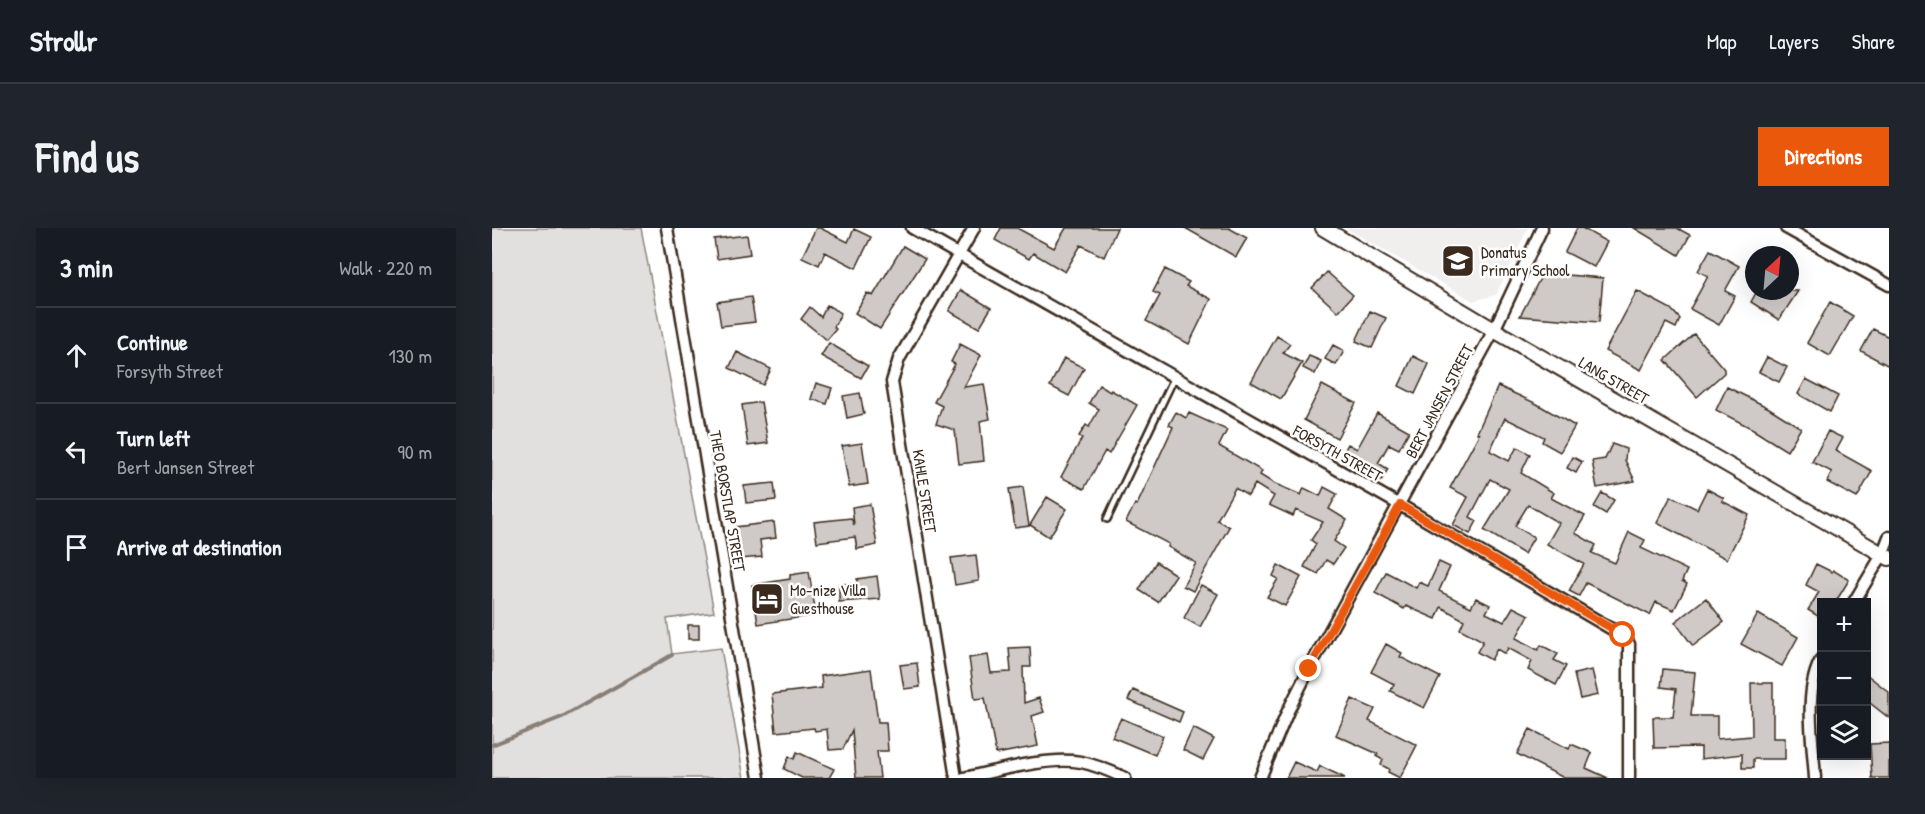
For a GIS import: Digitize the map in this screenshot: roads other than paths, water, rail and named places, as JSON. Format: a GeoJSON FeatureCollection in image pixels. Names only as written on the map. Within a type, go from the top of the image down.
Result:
{"type":"FeatureCollection","features":[{"type":"Feature","properties":{"kind":"street","name":"THEO BORSTLAP STREET"},"geometry":{"type":"LineString","coordinates":[[667,228],[759,778]]}},
{"type":"Feature","properties":{"kind":"street","name":"FORSYTH STREET"},"geometry":{"type":"LineString","coordinates":[[912,228],[1400,505],[1627,639],[1629,644],[1629,778]]}},
{"type":"Feature","properties":{"kind":"street","name":"KAHLE STREET"},"geometry":{"type":"LineString","coordinates":[[956,778],[892,382],[899,360],[974,228]]}},
{"type":"Feature","properties":{"kind":"street","name":"LANG STREET"},"geometry":{"type":"LineString","coordinates":[[1323,228],[1494,330],[1885,556]]}},
{"type":"Feature","properties":{"kind":"street","name":"BERT JANSEN STREET"},"geometry":{"type":"LineString","coordinates":[[1260,778],[1304,679],[1494,330],[1542,228]]}},
{"type":"Feature","properties":{"kind":"street"},"geometry":{"type":"LineString","coordinates":[[1786,228],[1889,285]]}},
{"type":"Feature","properties":{"kind":"street"},"geometry":{"type":"LineString","coordinates":[[1857,598],[1885,556],[1889,537]]}},
{"type":"Feature","properties":{"kind":"street"},"geometry":{"type":"LineString","coordinates":[[1815,778],[1811,686],[1817,666]]}},
{"type":"Feature","properties":{"kind":"street"},"geometry":{"type":"LineString","coordinates":[[964,778],[1017,767],[1058,761],[1078,761],[1096,765],[1125,778]]}},
{"type":"Feature","properties":{"kind":"lane"},"geometry":{"type":"LineString","coordinates":[[1107,519],[1174,378]]}},
{"type":"Feature","properties":{"kind":"waterway"},"geometry":{"type":"LineString","coordinates":[[492,745],[562,717],[672,655]]}},
{"type":"Feature","properties":{"kind":"place","name":"Donatus Primary School"},"geometry":{"type":"Point","coordinates":[1458,261]}},
{"type":"Feature","properties":{"kind":"place","name":"Mo-nize Villa Guesthouse"},"geometry":{"type":"Point","coordinates":[767,599]}}]}
